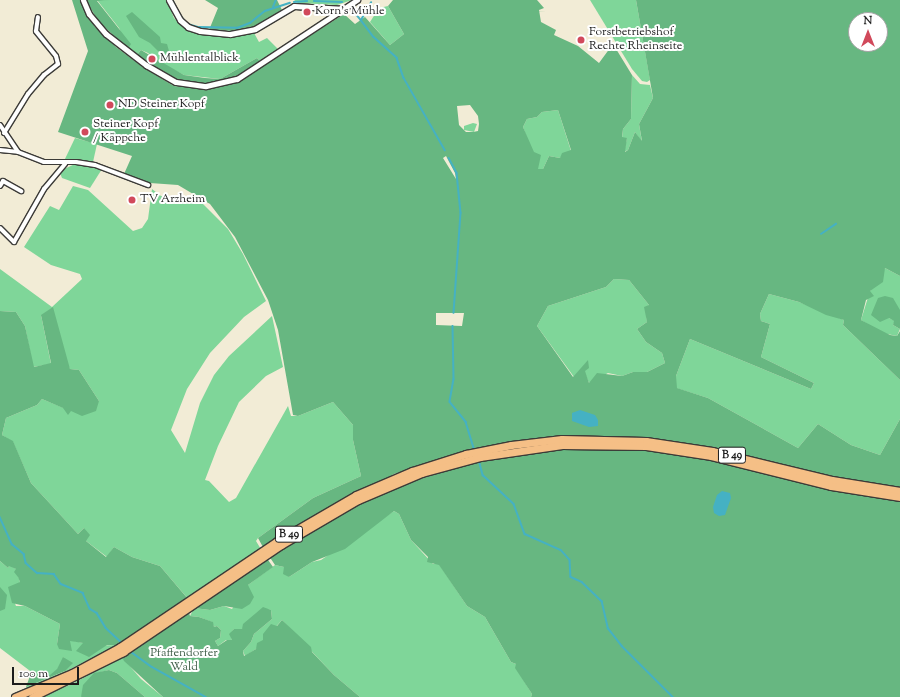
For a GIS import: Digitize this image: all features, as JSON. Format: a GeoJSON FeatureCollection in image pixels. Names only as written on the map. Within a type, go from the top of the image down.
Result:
{"type":"FeatureCollection","features":[{"type":"Feature","properties":{"kind":"highway","name":"B 49"},"geometry":{"type":"LineString","coordinates":[[32,697],[123,652],[188,606],[305,530],[358,500],[400,478],[486,456],[562,442],[625,439],[677,444],[832,480],[900,492]]}},
{"type":"Feature","properties":{"kind":"highway","name":"B 49"},"geometry":{"type":"LineString","coordinates":[[562,442],[626,444],[689,452],[831,486],[900,497]]}},
{"type":"Feature","properties":{"kind":"highway","name":"B 49"},"geometry":{"type":"LineString","coordinates":[[15,697],[73,676]]}},
{"type":"Feature","properties":{"kind":"street"},"geometry":{"type":"LineString","coordinates":[[83,0],[89,14],[106,34],[146,65],[176,82],[206,86],[237,79],[357,0]]}},
{"type":"Feature","properties":{"kind":"street"},"geometry":{"type":"LineString","coordinates":[[169,0],[180,20],[188,27],[200,31],[230,34],[255,30],[294,6],[345,9]]}},
{"type":"Feature","properties":{"kind":"street"},"geometry":{"type":"LineString","coordinates":[[4,133],[28,94],[44,75],[58,64],[56,56],[36,31],[38,17]]}},
{"type":"Feature","properties":{"kind":"street"},"geometry":{"type":"LineString","coordinates":[[0,125],[18,152]]}},
{"type":"Feature","properties":{"kind":"street"},"geometry":{"type":"LineString","coordinates":[[0,150],[18,152],[42,162],[65,164],[76,162],[95,165],[148,185]]}},
{"type":"Feature","properties":{"kind":"street"},"geometry":{"type":"LineString","coordinates":[[0,228],[14,242],[44,189],[65,164]]}},
{"type":"Feature","properties":{"kind":"street"},"geometry":{"type":"LineString","coordinates":[[0,186],[3,181],[21,191]]}},
{"type":"Feature","properties":{"kind":"green space"},"geometry":{"type":"Polygon","coordinates":[[[72,0],[80,0],[95,27],[116,47],[144,68],[174,86],[206,89],[239,81],[344,14],[355,24],[365,17],[390,45],[404,34],[388,6],[393,0],[537,0],[544,8],[539,10],[541,22],[556,30],[554,35],[578,46],[599,63],[613,44],[632,75],[631,119],[623,129],[622,137],[627,138],[625,152],[628,150],[635,132],[642,141],[639,124],[653,98],[636,0],[900,0],[900,276],[885,268],[883,282],[870,291],[874,296],[866,300],[861,320],[890,335],[897,336],[900,331],[900,380],[843,325],[844,320],[826,315],[799,302],[769,294],[760,314],[761,321],[770,324],[761,357],[814,383],[811,389],[690,339],[676,376],[677,388],[708,398],[798,448],[818,424],[851,445],[880,455],[900,419],[900,490],[566,436],[540,438],[470,450],[394,474],[264,549],[258,538],[313,498],[361,476],[353,440],[353,425],[333,402],[298,416],[293,415],[278,330],[268,300],[235,237],[210,204],[178,185],[150,183],[124,174],[132,156],[58,132],[88,51],[72,0]],[[470,105],[457,106],[459,125],[466,132],[478,131],[478,116],[470,105]],[[558,110],[542,112],[537,117],[527,119],[523,127],[534,152],[541,155],[538,169],[543,169],[549,156],[560,158],[562,153],[571,150],[558,110]],[[446,156],[443,158],[456,179],[455,173],[446,156]],[[614,279],[606,287],[548,306],[537,326],[573,377],[588,360],[589,368],[585,371],[589,383],[597,373],[622,376],[633,372],[647,372],[665,363],[662,353],[646,342],[637,329],[647,322],[644,307],[649,305],[629,280],[614,279]],[[436,313],[436,325],[462,326],[464,313],[436,313]]]}},
{"type":"Feature","properties":{"kind":"green space"},"geometry":{"type":"Polygon","coordinates":[[[86,0],[104,0],[97,1],[131,44],[128,49],[98,21],[86,0]]]}},
{"type":"Feature","properties":{"kind":"green space"},"geometry":{"type":"Polygon","coordinates":[[[97,0],[167,0],[174,18],[186,29],[231,36],[254,33],[259,42],[267,38],[280,51],[261,62],[257,58],[220,79],[184,75],[158,62],[148,53],[141,50],[137,55],[128,49],[119,28],[97,0]]]}},
{"type":"Feature","properties":{"kind":"green space"},"geometry":{"type":"Polygon","coordinates":[[[205,0],[277,0],[282,10],[252,28],[235,31],[209,30],[218,8],[205,0]]]}},
{"type":"Feature","properties":{"kind":"green space"},"geometry":{"type":"Polygon","coordinates":[[[294,0],[352,0],[337,5],[298,3],[294,0]]]}},
{"type":"Feature","properties":{"kind":"green space"},"geometry":{"type":"Polygon","coordinates":[[[590,0],[636,0],[650,80],[647,82],[642,81],[632,69],[590,0]]]}},
{"type":"Feature","properties":{"kind":"green space"},"geometry":{"type":"Polygon","coordinates":[[[388,6],[404,34],[390,45],[370,22],[379,8],[388,6]]]}},
{"type":"Feature","properties":{"kind":"green space"},"geometry":{"type":"Polygon","coordinates":[[[132,12],[160,37],[161,43],[167,44],[169,51],[162,55],[150,43],[139,37],[126,16],[132,12]]]}},
{"type":"Feature","properties":{"kind":"green space"},"geometry":{"type":"Polygon","coordinates":[[[141,50],[184,75],[205,78],[220,79],[257,58],[261,62],[237,77],[206,84],[176,79],[164,73],[137,55],[141,50]]]}},
{"type":"Feature","properties":{"kind":"green space"},"geometry":{"type":"Polygon","coordinates":[[[632,75],[640,84],[650,85],[653,98],[639,124],[642,142],[635,132],[628,150],[624,152],[627,138],[622,138],[623,129],[631,119],[632,75]]]}},
{"type":"Feature","properties":{"kind":"green space"},"geometry":{"type":"Polygon","coordinates":[[[558,110],[571,151],[560,158],[549,156],[543,169],[538,169],[523,127],[527,119],[537,117],[542,112],[558,110]]]}},
{"type":"Feature","properties":{"kind":"green space"},"geometry":{"type":"Polygon","coordinates":[[[473,123],[477,124],[474,132],[464,130],[464,126],[473,123]]]}},
{"type":"Feature","properties":{"kind":"green space"},"geometry":{"type":"Polygon","coordinates":[[[75,138],[97,144],[93,162],[64,161],[75,138]]]}},
{"type":"Feature","properties":{"kind":"green space"},"geometry":{"type":"Polygon","coordinates":[[[75,164],[102,169],[90,188],[62,178],[60,173],[62,170],[75,164]]]}},
{"type":"Feature","properties":{"kind":"green space"},"geometry":{"type":"Polygon","coordinates":[[[73,186],[88,190],[133,231],[142,228],[148,219],[152,189],[161,196],[201,202],[228,229],[243,254],[266,301],[244,317],[210,353],[187,389],[171,430],[185,453],[200,403],[214,375],[229,356],[272,316],[283,367],[266,376],[239,402],[218,446],[205,480],[209,481],[229,502],[236,498],[288,406],[291,416],[298,416],[333,402],[353,425],[353,440],[361,476],[313,498],[258,538],[256,541],[262,551],[189,600],[160,566],[132,557],[114,547],[107,557],[86,541],[84,528],[78,534],[31,483],[13,442],[2,435],[6,418],[37,405],[42,399],[71,411],[99,401],[79,370],[70,369],[41,315],[51,364],[33,367],[25,326],[16,312],[0,311],[0,269],[52,307],[82,279],[80,274],[51,265],[24,247],[50,206],[59,210],[73,186]]]}},
{"type":"Feature","properties":{"kind":"green space"},"geometry":{"type":"Polygon","coordinates":[[[885,268],[900,276],[900,310],[889,318],[895,321],[893,325],[900,329],[897,336],[882,333],[861,320],[870,291],[885,268]]]}},
{"type":"Feature","properties":{"kind":"green space"},"geometry":{"type":"Polygon","coordinates":[[[614,279],[629,280],[649,305],[646,311],[647,322],[637,329],[646,342],[662,353],[665,363],[647,372],[633,372],[622,376],[608,373],[589,383],[584,371],[588,361],[574,377],[537,326],[548,306],[606,287],[614,279]]]}},
{"type":"Feature","properties":{"kind":"green space"},"geometry":{"type":"Polygon","coordinates":[[[769,294],[799,302],[844,320],[843,325],[900,380],[900,419],[880,455],[851,445],[818,424],[798,448],[708,398],[676,388],[676,376],[690,339],[811,389],[814,383],[761,357],[770,324],[761,321],[760,314],[769,294]]]}},
{"type":"Feature","properties":{"kind":"green space"},"geometry":{"type":"Polygon","coordinates":[[[885,296],[893,298],[900,310],[900,329],[893,325],[894,321],[889,318],[880,322],[871,315],[878,298],[885,296]]]}},
{"type":"Feature","properties":{"kind":"green space"},"geometry":{"type":"Polygon","coordinates":[[[53,307],[70,369],[79,370],[99,401],[96,411],[82,416],[71,411],[68,415],[63,408],[42,399],[37,405],[6,418],[2,435],[13,441],[31,483],[78,534],[84,528],[90,535],[86,541],[106,557],[114,547],[132,557],[160,566],[188,599],[117,645],[107,645],[89,657],[76,651],[83,643],[70,641],[72,651],[59,649],[57,644],[60,624],[25,606],[12,603],[8,587],[20,582],[14,572],[16,569],[9,566],[8,568],[0,561],[0,311],[16,312],[25,326],[34,367],[51,363],[41,315],[53,307]]]}},
{"type":"Feature","properties":{"kind":"green space"},"geometry":{"type":"Polygon","coordinates":[[[560,449],[666,450],[900,498],[900,697],[531,697],[532,694],[515,668],[516,664],[511,662],[485,617],[467,606],[439,565],[427,562],[428,557],[411,540],[399,514],[394,511],[345,549],[312,562],[289,577],[283,574],[284,567],[275,565],[269,556],[359,502],[413,481],[488,459],[560,449]]]}},
{"type":"Feature","properties":{"kind":"green space"},"geometry":{"type":"Polygon","coordinates":[[[394,511],[399,514],[411,540],[433,564],[439,564],[467,606],[485,617],[511,662],[516,664],[516,668],[532,694],[531,697],[360,697],[334,675],[282,620],[256,649],[245,656],[243,651],[251,642],[254,634],[272,619],[271,610],[265,609],[242,629],[234,629],[230,634],[232,640],[226,640],[218,646],[215,641],[220,638],[221,630],[217,626],[214,627],[212,622],[199,617],[190,616],[194,608],[210,610],[224,606],[232,609],[248,585],[275,565],[284,567],[289,577],[312,562],[321,560],[394,511]]]}},
{"type":"Feature","properties":{"kind":"green space"},"geometry":{"type":"Polygon","coordinates":[[[266,557],[273,567],[248,585],[254,597],[250,604],[242,609],[224,606],[210,610],[194,608],[266,557]]]}},
{"type":"Feature","properties":{"kind":"green space"},"geometry":{"type":"Polygon","coordinates":[[[0,561],[8,568],[9,565],[16,569],[20,582],[13,598],[16,606],[25,606],[60,624],[57,644],[70,645],[70,640],[83,643],[83,646],[117,645],[28,691],[26,687],[65,671],[64,657],[57,670],[51,675],[38,677],[0,648],[0,561]]]}},
{"type":"Feature","properties":{"kind":"green space"},"geometry":{"type":"Polygon","coordinates":[[[0,587],[7,595],[5,609],[0,611],[0,587]]]}},
{"type":"Feature","properties":{"kind":"green space","name":"Pfaffendorfer Wald"},"geometry":{"type":"Polygon","coordinates":[[[263,607],[271,610],[272,619],[254,634],[251,642],[243,651],[244,656],[256,649],[257,643],[263,640],[263,634],[271,624],[277,626],[282,620],[311,647],[312,652],[334,675],[360,697],[163,697],[124,661],[122,657],[189,613],[190,616],[199,617],[213,622],[214,627],[217,626],[221,630],[220,638],[215,641],[218,646],[227,640],[232,640],[229,634],[234,629],[242,629],[243,624],[263,607]]]}},
{"type":"Feature","properties":{"kind":"green space"},"geometry":{"type":"Polygon","coordinates":[[[63,657],[73,663],[65,671],[26,687],[31,673],[38,677],[50,675],[57,669],[63,657]]]}},
{"type":"Feature","properties":{"kind":"green space"},"geometry":{"type":"Polygon","coordinates":[[[122,657],[141,679],[163,697],[145,697],[117,673],[109,670],[97,673],[81,697],[39,697],[72,684],[122,657]]]}},
{"type":"Feature","properties":{"kind":"green space","name":"Pfaffendorfer Wald"},"geometry":{"type":"Polygon","coordinates":[[[109,670],[117,673],[145,697],[81,697],[83,685],[94,673],[109,670]]]}},
{"type":"Feature","properties":{"kind":"water"},"geometry":{"type":"Polygon","coordinates":[[[580,410],[595,415],[598,420],[598,426],[589,427],[572,421],[572,413],[580,410]]]}},
{"type":"Feature","properties":{"kind":"water"},"geometry":{"type":"Polygon","coordinates":[[[722,491],[730,493],[731,498],[725,515],[719,516],[714,513],[713,507],[717,495],[722,491]]]}},
{"type":"Feature","properties":{"kind":"waterway"},"geometry":{"type":"LineString","coordinates":[[173,0],[176,8]]}},
{"type":"Feature","properties":{"kind":"waterway"},"geometry":{"type":"LineString","coordinates":[[273,7],[276,0]]}},
{"type":"Feature","properties":{"kind":"waterway"},"geometry":{"type":"LineString","coordinates":[[294,2],[307,1]]}},
{"type":"Feature","properties":{"kind":"waterway"},"geometry":{"type":"LineString","coordinates":[[314,1],[342,2]]}},
{"type":"Feature","properties":{"kind":"waterway"},"geometry":{"type":"LineString","coordinates":[[188,24],[198,27],[237,28],[250,23],[265,11],[290,3]]}},
{"type":"Feature","properties":{"kind":"waterway"},"geometry":{"type":"LineString","coordinates":[[356,14],[361,20],[371,3]]}},
{"type":"Feature","properties":{"kind":"waterway"},"geometry":{"type":"LineString","coordinates":[[180,15],[185,21]]}},
{"type":"Feature","properties":{"kind":"waterway"},"geometry":{"type":"LineString","coordinates":[[361,20],[374,37],[397,58],[404,78],[445,150]]}},
{"type":"Feature","properties":{"kind":"waterway"},"geometry":{"type":"LineString","coordinates":[[449,158],[457,173],[461,213],[454,313]]}},
{"type":"Feature","properties":{"kind":"waterway"},"geometry":{"type":"LineString","coordinates":[[821,234],[836,224]]}},
{"type":"Feature","properties":{"kind":"waterway"},"geometry":{"type":"LineString","coordinates":[[453,326],[454,379],[450,402],[466,422],[474,449]]}},
{"type":"Feature","properties":{"kind":"waterway"},"geometry":{"type":"LineString","coordinates":[[479,460],[483,475],[514,504],[525,534],[561,550],[570,560],[571,577],[582,582],[602,601],[608,628],[622,646],[673,697]]}},
{"type":"Feature","properties":{"kind":"waterway"},"geometry":{"type":"LineString","coordinates":[[0,517],[12,544],[24,554],[26,563],[37,573],[54,574],[61,584],[83,593],[90,609],[97,613],[106,628],[121,642]]}},
{"type":"Feature","properties":{"kind":"waterway"},"geometry":{"type":"LineString","coordinates":[[130,651],[152,667],[206,697]]}},
{"type":"Feature","properties":{"kind":"place","name":"Korn's Mühle"},"geometry":{"type":"Point","coordinates":[307,12]}},
{"type":"Feature","properties":{"kind":"place","name":"Forstbetriebshof Rechte Rheinseite"},"geometry":{"type":"Point","coordinates":[581,40]}},
{"type":"Feature","properties":{"kind":"place","name":"Mühlentalblick"},"geometry":{"type":"Point","coordinates":[152,59]}},
{"type":"Feature","properties":{"kind":"place","name":"ND Steiner Kopf"},"geometry":{"type":"Point","coordinates":[110,105]}},
{"type":"Feature","properties":{"kind":"place","name":"Steiner Kopf / Käppche"},"geometry":{"type":"Point","coordinates":[85,132]}},
{"type":"Feature","properties":{"kind":"place","name":"TV Arzheim"},"geometry":{"type":"Point","coordinates":[132,200]}}]}
